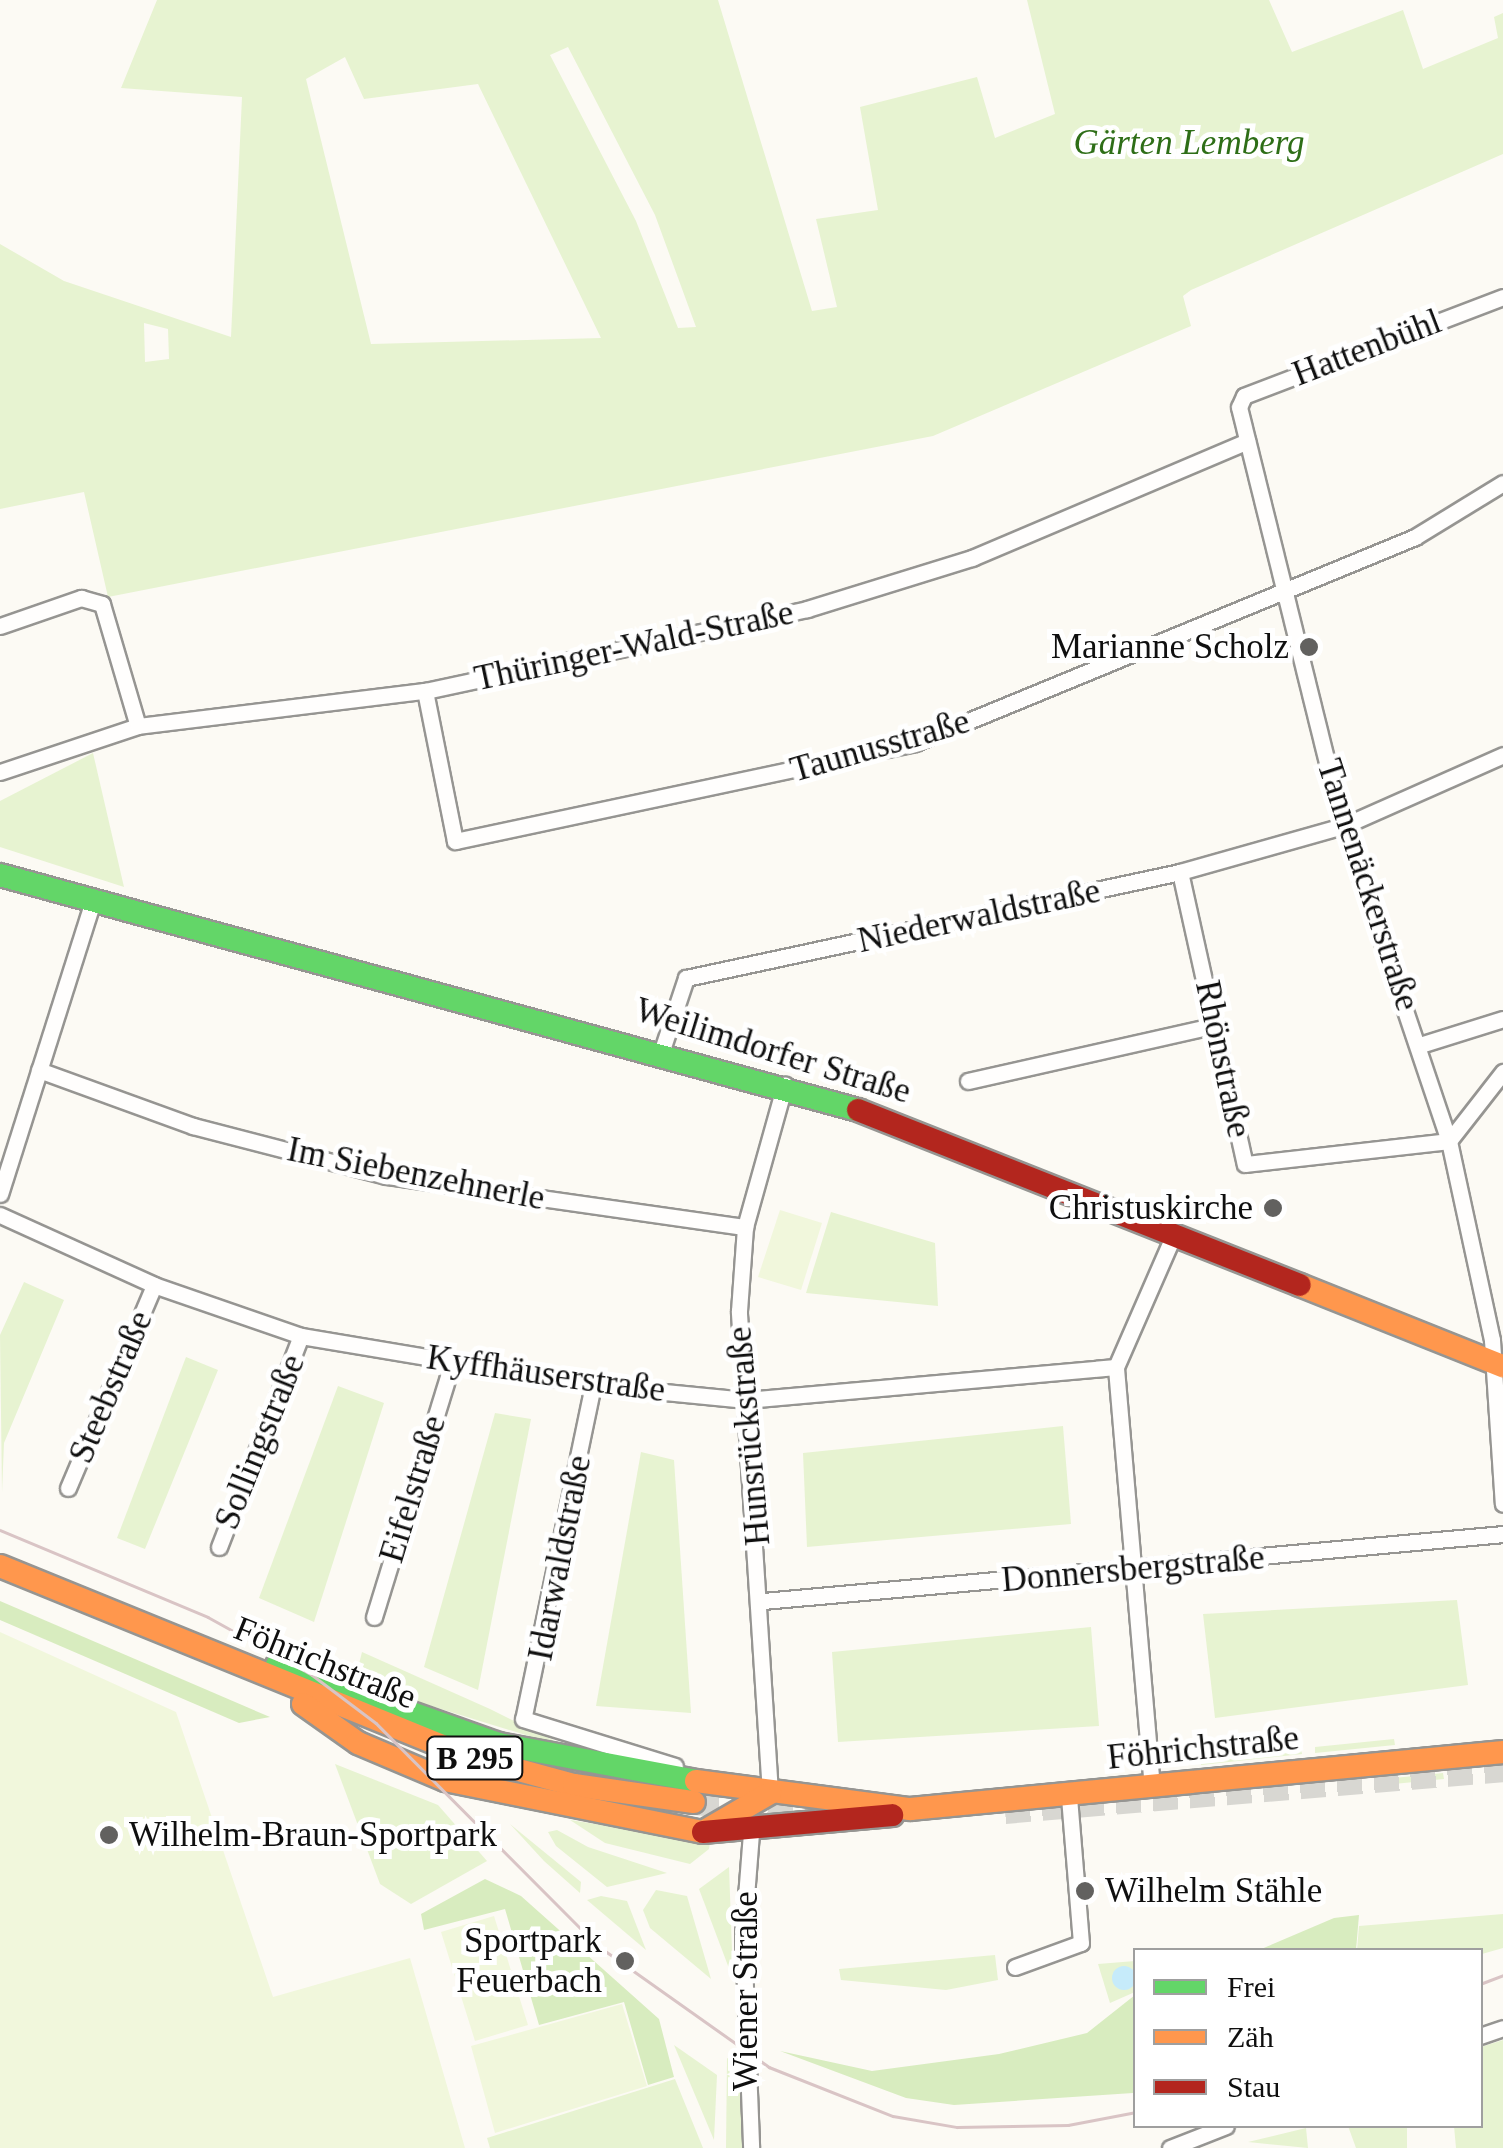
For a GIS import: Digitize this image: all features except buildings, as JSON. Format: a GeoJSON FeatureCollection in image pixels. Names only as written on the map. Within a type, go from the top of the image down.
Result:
{"type":"FeatureCollection","features":[{"type":"Feature","properties":{"kind":"main road","name":"Weilimdorfer Straße"},"geometry":{"type":"LineString","coordinates":[[0,875],[435,1000],[662,1050],[785,1084],[1498,1364]]}},
{"type":"Feature","properties":{"kind":"main road","name":"Föhrichstraße"},"geometry":{"type":"LineString","coordinates":[[0,1566],[266,1678],[518,1771],[695,1792],[726,1786],[776,1800],[910,1809]]}},
{"type":"Feature","properties":{"kind":"main road"},"geometry":{"type":"LineString","coordinates":[[227,1662],[276,1666],[499,1744],[695,1792]]}},
{"type":"Feature","properties":{"kind":"main road"},"geometry":{"type":"LineString","coordinates":[[266,1678],[358,1743],[445,1780],[703,1832],[748,1822],[776,1800],[810,1828]]}},
{"type":"Feature","properties":{"kind":"main road","name":"Föhrichstraße"},"geometry":{"type":"LineString","coordinates":[[748,1822],[810,1828],[910,1809],[1503,1752]]}},
{"type":"Feature","properties":{"kind":"main road"},"geometry":{"type":"LineString","coordinates":[[726,1786],[748,1822]]}},
{"type":"Feature","properties":{"kind":"street","name":"Hattenbühl"},"geometry":{"type":"LineString","coordinates":[[1239,408],[1244,396],[1503,296]]}},
{"type":"Feature","properties":{"kind":"street","name":"Tannenäckerstraße"},"geometry":{"type":"LineString","coordinates":[[1239,408],[1343,826],[1420,1045],[1449,1141],[1498,1364],[1503,1504]]}},
{"type":"Feature","properties":{"kind":"street","name":"Thüringer-Wald-Straße"},"geometry":{"type":"LineString","coordinates":[[0,772],[138,726],[425,691],[868,592],[972,558],[1247,441]]}},
{"type":"Feature","properties":{"kind":"street","name":"Taunusstraße"},"geometry":{"type":"LineString","coordinates":[[425,691],[455,840],[914,742],[1415,537],[1503,483]]}},
{"type":"Feature","properties":{"kind":"street"},"geometry":{"type":"LineString","coordinates":[[0,626],[81,598],[102,604],[138,726]]}},
{"type":"Feature","properties":{"kind":"street","name":"Niederwaldstraße"},"geometry":{"type":"LineString","coordinates":[[662,1050],[686,978],[1180,872],[1343,826],[1503,755]]}},
{"type":"Feature","properties":{"kind":"street","name":"Rhönstraße"},"geometry":{"type":"LineString","coordinates":[[1180,872],[1246,1164],[1449,1141]]}},
{"type":"Feature","properties":{"kind":"street"},"geometry":{"type":"LineString","coordinates":[[0,1194],[92,904]]}},
{"type":"Feature","properties":{"kind":"street"},"geometry":{"type":"LineString","coordinates":[[1420,1045],[1503,1019]]}},
{"type":"Feature","properties":{"kind":"street"},"geometry":{"type":"LineString","coordinates":[[968,1081],[1216,1025]]}},
{"type":"Feature","properties":{"kind":"street","name":"Im Siebenzehnerle"},"geometry":{"type":"LineString","coordinates":[[39,1070],[193,1126],[386,1176],[745,1227]]}},
{"type":"Feature","properties":{"kind":"street"},"geometry":{"type":"LineString","coordinates":[[1449,1141],[1503,1072]]}},
{"type":"Feature","properties":{"kind":"street","name":"Hunsrückstraße"},"geometry":{"type":"LineString","coordinates":[[776,1800],[746,1400],[745,1227],[785,1084]]}},
{"type":"Feature","properties":{"kind":"street","name":"Kyffhäuserstraße"},"geometry":{"type":"LineString","coordinates":[[0,1215],[154,1286],[301,1336],[593,1385],[746,1400],[1116,1368]]}},
{"type":"Feature","properties":{"kind":"street"},"geometry":{"type":"LineString","coordinates":[[1152,1788],[1116,1368],[1174,1234]]}},
{"type":"Feature","properties":{"kind":"street","name":"Steebstraße"},"geometry":{"type":"LineString","coordinates":[[68,1488],[154,1286]]}},
{"type":"Feature","properties":{"kind":"street","name":"Sollingstraße"},"geometry":{"type":"LineString","coordinates":[[219,1547],[301,1336]]}},
{"type":"Feature","properties":{"kind":"street","name":"Eifelstraße"},"geometry":{"type":"LineString","coordinates":[[374,1617],[453,1361]]}},
{"type":"Feature","properties":{"kind":"street","name":"Idarwaldstraße"},"geometry":{"type":"LineString","coordinates":[[593,1385],[522,1719],[682,1768],[695,1792]]}},
{"type":"Feature","properties":{"kind":"street","name":"Donnersbergstraße"},"geometry":{"type":"LineString","coordinates":[[763,1601],[1503,1534]]}},
{"type":"Feature","properties":{"kind":"street"},"geometry":{"type":"LineString","coordinates":[[1014,1967],[1081,1943],[1069,1796]]}},
{"type":"Feature","properties":{"kind":"street","name":"Wiener Straße"},"geometry":{"type":"LineString","coordinates":[[748,1822],[743,1971],[751,2148]]}},
{"type":"Feature","properties":{"kind":"street"},"geometry":{"type":"LineString","coordinates":[[1170,2148],[1221,2128]]}},
{"type":"Feature","properties":{"kind":"green space","name":"Gärten Lemberg"},"geometry":{"type":"Polygon","coordinates":[[[157,0],[718,0],[812,311],[837,307],[816,219],[878,210],[860,107],[977,77],[995,138],[1055,114],[1027,0],[1269,0],[1292,52],[1403,10],[1423,69],[1498,38],[1494,17],[1503,13],[1503,154],[1191,290],[1183,296],[1191,326],[933,436],[108,597],[84,492],[0,509],[0,244],[64,281],[231,337],[242,97],[121,88],[157,0]],[[568,47],[550,55],[636,221],[678,328],[696,327],[655,215],[568,47]],[[345,57],[306,79],[371,344],[601,338],[478,84],[364,99],[345,57]],[[144,323],[145,362],[169,359],[168,329],[144,323]]]}},
{"type":"Feature","properties":{"kind":"green space"},"geometry":{"type":"Polygon","coordinates":[[[93,753],[124,887],[0,847],[0,801],[93,753]]]}},
{"type":"Feature","properties":{"kind":"green space"},"geometry":{"type":"Polygon","coordinates":[[[780,1210],[822,1223],[801,1290],[758,1277],[780,1210]]]}},
{"type":"Feature","properties":{"kind":"green space"},"geometry":{"type":"Polygon","coordinates":[[[831,1212],[935,1243],[938,1306],[806,1293],[831,1212]]]}},
{"type":"Feature","properties":{"kind":"green space"},"geometry":{"type":"Polygon","coordinates":[[[24,1282],[64,1300],[4,1443],[2,1493],[0,1335],[24,1282]]]}},
{"type":"Feature","properties":{"kind":"green space"},"geometry":{"type":"Polygon","coordinates":[[[186,1357],[218,1370],[145,1549],[117,1538],[186,1357]]]}},
{"type":"Feature","properties":{"kind":"green space"},"geometry":{"type":"Polygon","coordinates":[[[338,1386],[384,1403],[314,1622],[259,1598],[338,1386]]]}},
{"type":"Feature","properties":{"kind":"green space"},"geometry":{"type":"Polygon","coordinates":[[[495,1413],[531,1419],[478,1690],[424,1667],[495,1413]]]}},
{"type":"Feature","properties":{"kind":"green space"},"geometry":{"type":"Polygon","coordinates":[[[1063,1426],[1071,1524],[807,1547],[803,1453],[1063,1426]]]}},
{"type":"Feature","properties":{"kind":"green space"},"geometry":{"type":"Polygon","coordinates":[[[641,1452],[674,1460],[691,1713],[596,1706],[641,1452]]]}},
{"type":"Feature","properties":{"kind":"green space"},"geometry":{"type":"Polygon","coordinates":[[[1457,1600],[1468,1685],[1215,1718],[1203,1614],[1457,1600]]]}},
{"type":"Feature","properties":{"kind":"green space"},"geometry":{"type":"Polygon","coordinates":[[[0,1601],[270,1717],[239,1723],[0,1620],[0,1601]]]}},
{"type":"Feature","properties":{"kind":"green space"},"geometry":{"type":"Polygon","coordinates":[[[1091,1627],[1099,1726],[838,1742],[832,1652],[1091,1627]]]}},
{"type":"Feature","properties":{"kind":"green space","name":"Wilhelm-Braun-Sportpark"},"geometry":{"type":"Polygon","coordinates":[[[0,1632],[176,1712],[273,1997],[410,1958],[465,2148],[0,2148],[0,1632]]]}},
{"type":"Feature","properties":{"kind":"green space"},"geometry":{"type":"Polygon","coordinates":[[[362,1652],[571,1749],[376,1689],[357,1672],[362,1652]]]}},
{"type":"Feature","properties":{"kind":"green space"},"geometry":{"type":"Polygon","coordinates":[[[1394,1739],[1395,1745],[1315,1753],[1315,1747],[1394,1739]]]}},
{"type":"Feature","properties":{"kind":"green space"},"geometry":{"type":"Polygon","coordinates":[[[1301,1749],[1302,1754],[1201,1765],[1201,1760],[1301,1749]]]}},
{"type":"Feature","properties":{"kind":"green space"},"geometry":{"type":"Polygon","coordinates":[[[335,1764],[438,1805],[487,1861],[411,1904],[380,1884],[335,1764]]]}},
{"type":"Feature","properties":{"kind":"green space"},"geometry":{"type":"Polygon","coordinates":[[[1443,1773],[1444,1779],[1374,1786],[1374,1780],[1443,1773]]]}},
{"type":"Feature","properties":{"kind":"green space"},"geometry":{"type":"Polygon","coordinates":[[[570,1820],[710,1842],[709,1849],[690,1864],[605,1843],[570,1820]]]}},
{"type":"Feature","properties":{"kind":"green space"},"geometry":{"type":"Polygon","coordinates":[[[510,1824],[581,1882],[580,1893],[544,1861],[510,1824]]]}},
{"type":"Feature","properties":{"kind":"green space"},"geometry":{"type":"Polygon","coordinates":[[[557,1830],[588,1847],[667,1873],[607,1887],[556,1846],[548,1832],[557,1830]]]}},
{"type":"Feature","properties":{"kind":"green space"},"geometry":{"type":"Polygon","coordinates":[[[729,1867],[733,1979],[699,1889],[729,1867]]]}},
{"type":"Feature","properties":{"kind":"green space"},"geometry":{"type":"Polygon","coordinates":[[[485,1879],[521,1896],[659,2019],[674,2077],[648,2085],[624,2002],[539,2025],[505,1909],[424,1930],[421,1914],[485,1879]]]}},
{"type":"Feature","properties":{"kind":"green space"},"geometry":{"type":"Polygon","coordinates":[[[656,1890],[687,1896],[711,1979],[650,1928],[643,1910],[656,1890]]]}},
{"type":"Feature","properties":{"kind":"green space"},"geometry":{"type":"Polygon","coordinates":[[[601,1896],[627,1901],[646,1950],[587,1900],[601,1896]]]}},
{"type":"Feature","properties":{"kind":"green space"},"geometry":{"type":"Polygon","coordinates":[[[1503,1914],[1503,1948],[1483,1954],[1483,1948],[1357,1948],[1359,1926],[1503,1914]]]}},
{"type":"Feature","properties":{"kind":"green space"},"geometry":{"type":"Polygon","coordinates":[[[1359,1915],[1356,1948],[1264,1948],[1334,1918],[1359,1915]]]}},
{"type":"Feature","properties":{"kind":"green space"},"geometry":{"type":"Polygon","coordinates":[[[494,1916],[528,2025],[475,2041],[441,1932],[494,1916]]]}},
{"type":"Feature","properties":{"kind":"green space"},"geometry":{"type":"Polygon","coordinates":[[[995,1955],[998,1980],[946,1990],[841,1980],[839,1969],[995,1955]]]}},
{"type":"Feature","properties":{"kind":"green space"},"geometry":{"type":"Polygon","coordinates":[[[1133,1961],[1133,1993],[1110,2003],[1098,1964],[1133,1961]]]}},
{"type":"Feature","properties":{"kind":"green space"},"geometry":{"type":"Polygon","coordinates":[[[1133,1997],[1133,2093],[954,2105],[906,2098],[780,2051],[872,2071],[999,2054],[1087,2033],[1133,1997]]]}},
{"type":"Feature","properties":{"kind":"green space"},"geometry":{"type":"Polygon","coordinates":[[[622,2004],[647,2086],[495,2133],[471,2046],[622,2004]]]}},
{"type":"Feature","properties":{"kind":"green space"},"geometry":{"type":"Polygon","coordinates":[[[1503,2040],[1503,2148],[1456,2148],[1454,2128],[1483,2128],[1483,2046],[1503,2040]]]}},
{"type":"Feature","properties":{"kind":"green space"},"geometry":{"type":"Polygon","coordinates":[[[674,2045],[717,2075],[714,2140],[674,2045]]]}},
{"type":"Feature","properties":{"kind":"green space"},"geometry":{"type":"Polygon","coordinates":[[[727,2058],[738,2064],[746,2148],[726,2148],[727,2058]]]}},
{"type":"Feature","properties":{"kind":"green space"},"geometry":{"type":"Polygon","coordinates":[[[675,2079],[703,2148],[490,2148],[487,2138],[675,2079]]]}},
{"type":"Feature","properties":{"kind":"green space"},"geometry":{"type":"Polygon","coordinates":[[[1306,2128],[1308,2148],[1248,2142],[1306,2128]]]}},
{"type":"Feature","properties":{"kind":"green space"},"geometry":{"type":"Polygon","coordinates":[[[1349,2128],[1407,2128],[1407,2148],[1356,2148],[1349,2128]]]}},
{"type":"Feature","properties":{"kind":"water"},"geometry":{"type":"Polygon","coordinates":[[[1124,1966],[1132,1970],[1132,1986],[1124,1990],[1116,1986],[1112,1978],[1116,1970],[1124,1966]]]}},
{"type":"Feature","properties":{"kind":"tunnel"},"geometry":{"type":"LineString","coordinates":[[1005,1811],[1503,1769]]}},
{"type":"Feature","properties":{"kind":"tunnel"},"geometry":{"type":"LineString","coordinates":[[694,1802],[860,1816]]}},
{"type":"Feature","properties":{"kind":"tram line"},"geometry":{"type":"LineString","coordinates":[[0,1530],[208,1617],[311,1674],[376,1723],[597,1945],[769,2067],[893,2116],[957,2127],[1068,2125],[1133,2113]]}},
{"type":"Feature","properties":{"kind":"tram line"},"geometry":{"type":"LineString","coordinates":[[1483,1983],[1503,1975]]}},
{"type":"Feature","properties":{"kind":"traffic: fast"},"geometry":{"type":"LineString","coordinates":[[0,875],[858,1110]]}},
{"type":"Feature","properties":{"kind":"traffic: fast"},"geometry":{"type":"LineString","coordinates":[[277,1665],[499,1744],[696,1781]]}},
{"type":"Feature","properties":{"kind":"traffic: slow"},"geometry":{"type":"LineString","coordinates":[[1300,1285],[1503,1366]]}},
{"type":"Feature","properties":{"kind":"traffic: slow"},"geometry":{"type":"LineString","coordinates":[[0,1566],[467,1756],[574,1785],[694,1802]]}},
{"type":"Feature","properties":{"kind":"traffic: slow"},"geometry":{"type":"LineString","coordinates":[[303,1704],[358,1743],[445,1780],[703,1832]]}},
{"type":"Feature","properties":{"kind":"traffic: slow"},"geometry":{"type":"LineString","coordinates":[[696,1781],[910,1809],[1503,1752]]}},
{"type":"Feature","properties":{"kind":"traffic: slow"},"geometry":{"type":"LineString","coordinates":[[708,1829],[770,1793]]}},
{"type":"Feature","properties":{"kind":"traffic: jam"},"geometry":{"type":"LineString","coordinates":[[858,1110],[1300,1285]]}},
{"type":"Feature","properties":{"kind":"traffic: jam"},"geometry":{"type":"LineString","coordinates":[[703,1832],[892,1815]]}},
{"type":"Feature","properties":{"kind":"place","name":"Marianne Scholz"},"geometry":{"type":"Point","coordinates":[1309,647]}},
{"type":"Feature","properties":{"kind":"place","name":"Christuskirche"},"geometry":{"type":"Point","coordinates":[1273,1208]}},
{"type":"Feature","properties":{"kind":"place","name":"Wilhelm-Braun-Sportpark"},"geometry":{"type":"Point","coordinates":[109,1835]}},
{"type":"Feature","properties":{"kind":"place","name":"Wilhelm Stähle"},"geometry":{"type":"Point","coordinates":[1085,1891]}},
{"type":"Feature","properties":{"kind":"place","name":"Sportpark Feuerbach"},"geometry":{"type":"Point","coordinates":[625,1961]}}]}
